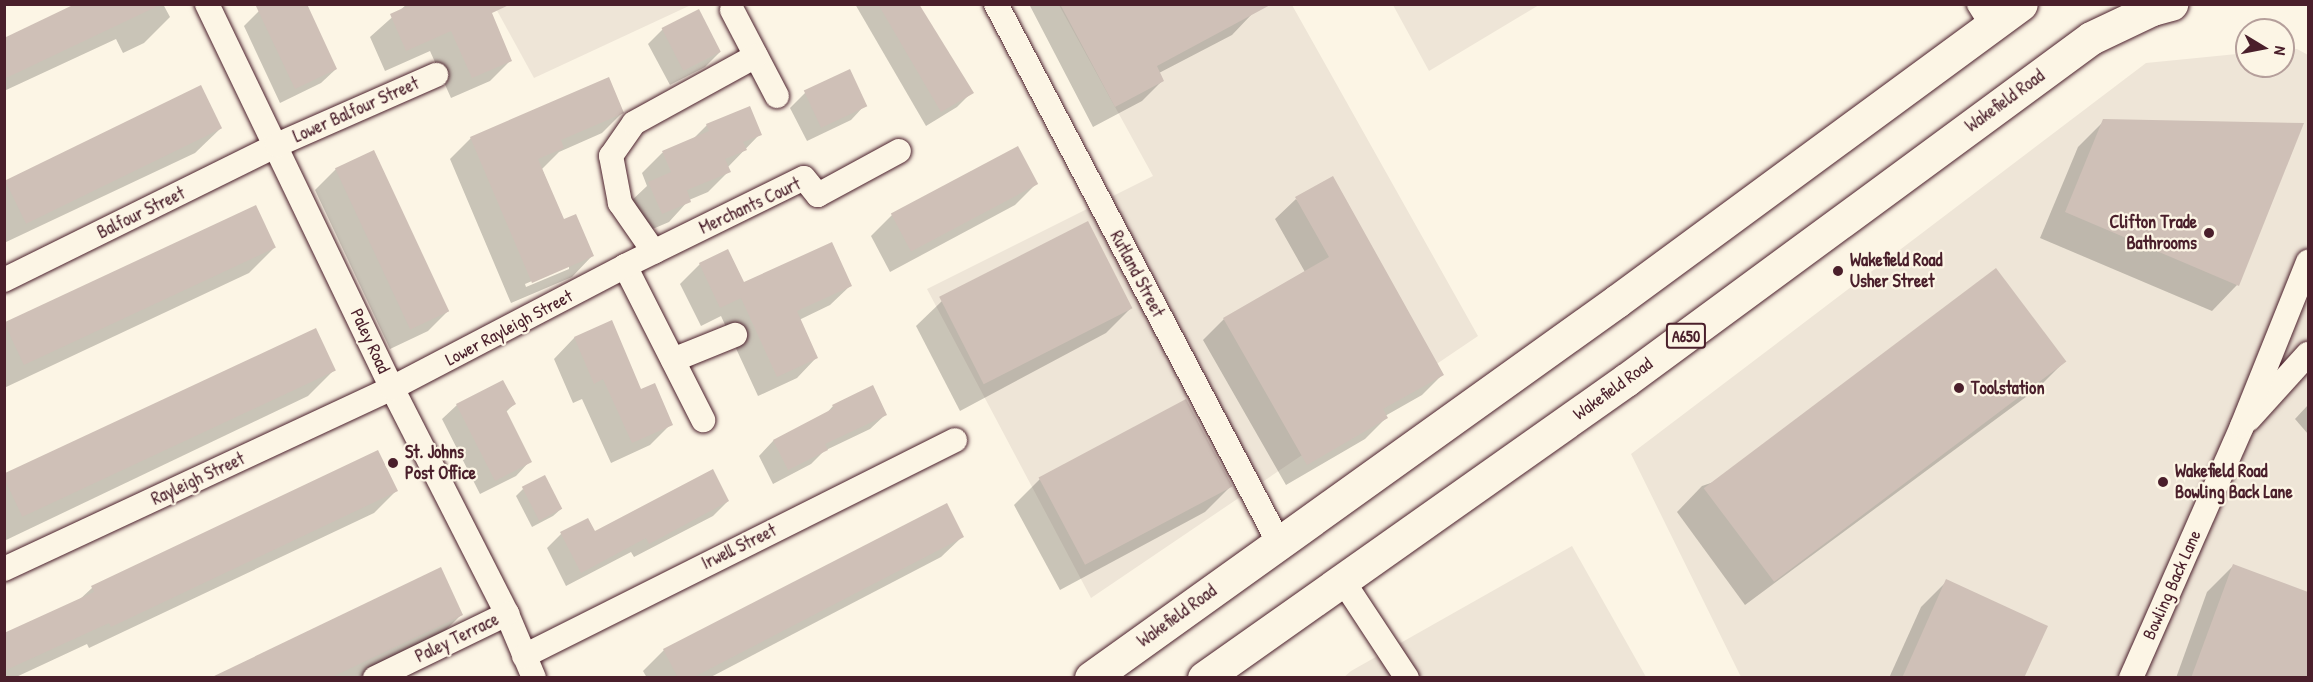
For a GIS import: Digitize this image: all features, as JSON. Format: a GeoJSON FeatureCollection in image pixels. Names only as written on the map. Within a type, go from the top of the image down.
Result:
{"type":"FeatureCollection","features":[{"type":"Feature","properties":{"kind":"main road","name":"Wakefield Road"},"geometry":{"type":"LineString","coordinates":[[1091,678],[1617,301],[1986,15],[2021,4]]}},
{"type":"Feature","properties":{"kind":"main road","name":"Wakefield Road"},"geometry":{"type":"LineString","coordinates":[[1204,678],[1626,380],[2091,38],[2152,9],[2171,4]]}},
{"type":"Feature","properties":{"kind":"street","name":"Paley Road"},"geometry":{"type":"LineString","coordinates":[[207,4],[277,145],[392,388],[507,614],[529,667]]}},
{"type":"Feature","properties":{"kind":"street","name":"Rutland Street"},"geometry":{"type":"LineString","coordinates":[[996,4],[1279,543]]}},
{"type":"Feature","properties":{"kind":"street"},"geometry":{"type":"LineString","coordinates":[[732,10],[777,96]]}},
{"type":"Feature","properties":{"kind":"street"},"geometry":{"type":"LineString","coordinates":[[654,252],[620,203],[611,156],[634,123],[756,56]]}},
{"type":"Feature","properties":{"kind":"street","name":"Lower Balfour Street"},"geometry":{"type":"LineString","coordinates":[[277,145],[436,75]]}},
{"type":"Feature","properties":{"kind":"street","name":"Balfour Street"},"geometry":{"type":"LineString","coordinates":[[4,280],[277,145]]}},
{"type":"Feature","properties":{"kind":"street","name":"Merchants Court"},"geometry":{"type":"LineString","coordinates":[[626,266],[804,178],[818,195],[899,151]]}},
{"type":"Feature","properties":{"kind":"street","name":"Bowling Back Lane"},"geometry":{"type":"LineString","coordinates":[[2131,678],[2242,426],[2308,262]]}},
{"type":"Feature","properties":{"kind":"street"},"geometry":{"type":"LineString","coordinates":[[626,266],[703,420]]}},
{"type":"Feature","properties":{"kind":"street","name":"Lower Rayleigh Street"},"geometry":{"type":"LineString","coordinates":[[392,388],[626,266]]}},
{"type":"Feature","properties":{"kind":"street"},"geometry":{"type":"LineString","coordinates":[[673,360],[735,335]]}},
{"type":"Feature","properties":{"kind":"street","name":"Bowling Back Lane"},"geometry":{"type":"LineString","coordinates":[[2242,426],[2285,383],[2308,354]]}},
{"type":"Feature","properties":{"kind":"street","name":"Rayleigh Street"},"geometry":{"type":"LineString","coordinates":[[4,569],[392,388]]}},
{"type":"Feature","properties":{"kind":"street","name":"Irwell Street"},"geometry":{"type":"LineString","coordinates":[[529,667],[955,440]]}},
{"type":"Feature","properties":{"kind":"street"},"geometry":{"type":"LineString","coordinates":[[1343,581],[1407,678]]}},
{"type":"Feature","properties":{"kind":"street","name":"Paley Terrace"},"geometry":{"type":"LineString","coordinates":[[375,678],[507,614]]}},
{"type":"Feature","properties":{"kind":"shaded area"},"geometry":{"type":"Polygon","coordinates":[[[494,5],[691,5],[534,78],[494,5]]]}},
{"type":"Feature","properties":{"kind":"shaded area"},"geometry":{"type":"Polygon","coordinates":[[[1059,5],[1292,5],[1478,336],[1091,598],[927,289],[1153,176],[1059,5]]]}},
{"type":"Feature","properties":{"kind":"shaded area"},"geometry":{"type":"Polygon","coordinates":[[[1393,5],[1539,5],[1429,71],[1393,5]]]}},
{"type":"Feature","properties":{"kind":"shaded area"},"geometry":{"type":"Polygon","coordinates":[[[2295,49],[2308,55],[2308,677],[1741,677],[1631,454],[2146,63],[2235,54],[2235,78],[2295,78],[2295,49]]]}},
{"type":"Feature","properties":{"kind":"shaded area"},"geometry":{"type":"Polygon","coordinates":[[[1572,546],[1646,677],[1343,678],[1351,671],[1572,546]]]}},
{"type":"Feature","properties":{"kind":"building"},"geometry":{"type":"Polygon","coordinates":[[[75,4],[162,4],[4,79],[4,38],[75,4]]]}},
{"type":"Feature","properties":{"kind":"building"},"geometry":{"type":"Polygon","coordinates":[[[255,4],[307,4],[337,69],[295,89],[255,4]]]}},
{"type":"Feature","properties":{"kind":"building"},"geometry":{"type":"Polygon","coordinates":[[[412,4],[511,4],[492,13],[512,61],[472,78],[451,31],[406,51],[390,14],[412,4]]]}},
{"type":"Feature","properties":{"kind":"building"},"geometry":{"type":"Polygon","coordinates":[[[878,4],[919,4],[974,93],[941,112],[878,4]]]}},
{"type":"Feature","properties":{"kind":"building"},"geometry":{"type":"Polygon","coordinates":[[[1060,4],[1272,4],[1157,66],[1164,81],[1115,107],[1060,4]]]}},
{"type":"Feature","properties":{"kind":"building"},"geometry":{"type":"Polygon","coordinates":[[[699,9],[721,52],[683,71],[662,28],[699,9]]]}},
{"type":"Feature","properties":{"kind":"building"},"geometry":{"type":"Polygon","coordinates":[[[850,69],[867,106],[821,128],[804,91],[850,69]]]}},
{"type":"Feature","properties":{"kind":"building"},"geometry":{"type":"Polygon","coordinates":[[[609,77],[624,113],[561,140],[564,148],[538,159],[564,219],[576,214],[594,256],[532,283],[470,137],[609,77]]]}},
{"type":"Feature","properties":{"kind":"building"},"geometry":{"type":"Polygon","coordinates":[[[201,85],[222,128],[26,224],[5,181],[201,85]]]}},
{"type":"Feature","properties":{"kind":"building"},"geometry":{"type":"Polygon","coordinates":[[[750,106],[762,135],[743,142],[747,150],[725,159],[731,172],[687,190],[691,202],[662,214],[648,182],[671,172],[662,151],[709,131],[706,124],[750,106]]]}},
{"type":"Feature","properties":{"kind":"building"},"geometry":{"type":"Polygon","coordinates":[[[2103,119],[2304,123],[2239,286],[2065,212],[2103,119]]]}},
{"type":"Feature","properties":{"kind":"building"},"geometry":{"type":"Polygon","coordinates":[[[1018,146],[1038,184],[911,252],[891,214],[1018,146]]]}},
{"type":"Feature","properties":{"kind":"building"},"geometry":{"type":"Polygon","coordinates":[[[374,150],[449,311],[410,329],[335,168],[374,150]]]}},
{"type":"Feature","properties":{"kind":"building"},"geometry":{"type":"Polygon","coordinates":[[[1333,176],[1444,375],[1383,409],[1388,418],[1307,465],[1223,318],[1329,257],[1295,197],[1333,176]]]}},
{"type":"Feature","properties":{"kind":"building"},"geometry":{"type":"Polygon","coordinates":[[[256,205],[276,248],[24,365],[4,322],[256,205]]]}},
{"type":"Feature","properties":{"kind":"building"},"geometry":{"type":"Polygon","coordinates":[[[1088,221],[1132,308],[984,384],[939,297],[1088,221]]]}},
{"type":"Feature","properties":{"kind":"building"},"geometry":{"type":"Polygon","coordinates":[[[832,242],[852,286],[797,311],[818,358],[777,377],[741,298],[720,308],[699,263],[728,249],[744,282],[832,242]]]}},
{"type":"Feature","properties":{"kind":"building"},"geometry":{"type":"Polygon","coordinates":[[[1996,268],[2066,361],[1774,582],[1704,488],[1996,268]]]}},
{"type":"Feature","properties":{"kind":"building"},"geometry":{"type":"Polygon","coordinates":[[[612,320],[641,389],[655,383],[673,425],[632,443],[603,379],[594,384],[574,337],[612,320]]]}},
{"type":"Feature","properties":{"kind":"building"},"geometry":{"type":"Polygon","coordinates":[[[316,328],[336,371],[22,517],[4,473],[316,328]]]}},
{"type":"Feature","properties":{"kind":"building"},"geometry":{"type":"Polygon","coordinates":[[[503,380],[516,404],[506,410],[532,462],[495,481],[456,404],[503,380]]]}},
{"type":"Feature","properties":{"kind":"building"},"geometry":{"type":"Polygon","coordinates":[[[873,385],[887,415],[825,444],[828,450],[788,470],[773,440],[834,408],[832,405],[873,385]]]}},
{"type":"Feature","properties":{"kind":"building"},"geometry":{"type":"Polygon","coordinates":[[[1186,399],[1232,486],[1085,565],[1039,477],[1186,399]]]}},
{"type":"Feature","properties":{"kind":"building"},"geometry":{"type":"Polygon","coordinates":[[[378,450],[398,491],[111,627],[109,623],[4,671],[4,633],[94,592],[91,586],[378,450]]]}},
{"type":"Feature","properties":{"kind":"building"},"geometry":{"type":"Polygon","coordinates":[[[713,469],[729,501],[649,544],[646,538],[581,573],[560,532],[588,518],[595,531],[713,469]]]}},
{"type":"Feature","properties":{"kind":"building"},"geometry":{"type":"Polygon","coordinates":[[[545,475],[562,509],[539,521],[522,487],[545,475]]]}},
{"type":"Feature","properties":{"kind":"building"},"geometry":{"type":"Polygon","coordinates":[[[947,503],[964,537],[692,678],[678,678],[663,649],[947,503]]]}},
{"type":"Feature","properties":{"kind":"building"},"geometry":{"type":"Polygon","coordinates":[[[2233,564],[2308,592],[2308,678],[2191,678],[2233,564]]]}},
{"type":"Feature","properties":{"kind":"building"},"geometry":{"type":"Polygon","coordinates":[[[441,567],[463,615],[330,678],[210,678],[441,567]]]}},
{"type":"Feature","properties":{"kind":"building"},"geometry":{"type":"Polygon","coordinates":[[[1946,579],[2048,626],[2024,678],[1902,678],[1946,579]]]}},
{"type":"Feature","properties":{"kind":"place","name":"Clifton Trade Bathrooms"},"geometry":{"type":"Point","coordinates":[2209,233]}},
{"type":"Feature","properties":{"kind":"place","name":"Wakefield Road Usher Street"},"geometry":{"type":"Point","coordinates":[1838,271]}},
{"type":"Feature","properties":{"kind":"place","name":"Toolstation"},"geometry":{"type":"Point","coordinates":[1959,388]}},
{"type":"Feature","properties":{"kind":"place","name":"St. Johns Post Office"},"geometry":{"type":"Point","coordinates":[393,463]}},
{"type":"Feature","properties":{"kind":"place","name":"Wakefield Road Bowling Back Lane"},"geometry":{"type":"Point","coordinates":[2163,482]}}]}
